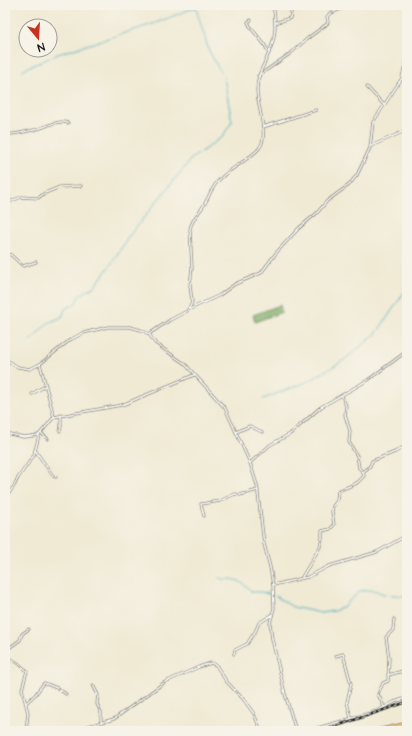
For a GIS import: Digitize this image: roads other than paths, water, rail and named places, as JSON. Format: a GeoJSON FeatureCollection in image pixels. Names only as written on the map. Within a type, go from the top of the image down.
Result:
{"type":"FeatureCollection","features":[{"type":"Feature","properties":{"kind":"main road"},"geometry":{"type":"LineString","coordinates":[[376,731],[407,724]]}},
{"type":"Feature","properties":{"kind":"street"},"geometry":{"type":"LineString","coordinates":[[5,8],[10,5]]}},
{"type":"Feature","properties":{"kind":"street"},"geometry":{"type":"LineString","coordinates":[[187,311],[192,302],[190,284],[192,268],[190,234],[192,223],[205,204],[214,185],[227,173],[260,148],[263,140],[257,96],[258,76],[272,44],[276,23],[273,5]]}},
{"type":"Feature","properties":{"kind":"street"},"geometry":{"type":"LineString","coordinates":[[258,76],[291,53],[327,24],[327,17],[329,14],[350,5]]}},
{"type":"Feature","properties":{"kind":"street"},"geometry":{"type":"LineString","coordinates":[[276,23],[290,18],[291,12]]}},
{"type":"Feature","properties":{"kind":"street"},"geometry":{"type":"LineString","coordinates":[[251,20],[248,22],[250,27],[264,44],[269,53]]}},
{"type":"Feature","properties":{"kind":"street"},"geometry":{"type":"LineString","coordinates":[[402,78],[407,55]]}},
{"type":"Feature","properties":{"kind":"street"},"geometry":{"type":"LineString","coordinates":[[149,334],[170,320],[220,295],[235,284],[263,272],[276,253],[299,228],[317,213],[327,201],[349,186],[371,146],[373,122],[407,72]]}},
{"type":"Feature","properties":{"kind":"street"},"geometry":{"type":"LineString","coordinates":[[367,87],[384,105]]}},
{"type":"Feature","properties":{"kind":"street"},"geometry":{"type":"LineString","coordinates":[[262,127],[316,110]]}},
{"type":"Feature","properties":{"kind":"street"},"geometry":{"type":"LineString","coordinates":[[5,135],[34,130],[60,122],[68,123]]}},
{"type":"Feature","properties":{"kind":"street"},"geometry":{"type":"LineString","coordinates":[[371,146],[407,130]]}},
{"type":"Feature","properties":{"kind":"street"},"geometry":{"type":"LineString","coordinates":[[5,204],[21,197],[38,198],[45,193],[60,187],[80,186]]}},
{"type":"Feature","properties":{"kind":"street"},"geometry":{"type":"LineString","coordinates":[[5,254],[11,255],[23,266],[36,262]]}},
{"type":"Feature","properties":{"kind":"street"},"geometry":{"type":"LineString","coordinates":[[5,359],[15,366],[30,369],[40,364],[73,338],[92,330],[108,326],[125,326],[141,330],[149,334],[155,343],[185,364],[225,408],[255,476],[264,544],[270,567],[274,603],[270,623],[285,694],[296,731]]}},
{"type":"Feature","properties":{"kind":"street"},"geometry":{"type":"LineString","coordinates":[[250,463],[264,449],[290,434],[321,407],[368,380],[407,351]]}},
{"type":"Feature","properties":{"kind":"street"},"geometry":{"type":"LineString","coordinates":[[40,364],[54,418]]}},
{"type":"Feature","properties":{"kind":"street"},"geometry":{"type":"LineString","coordinates":[[5,494],[10,492],[34,455],[39,435],[54,418],[61,415],[128,403],[194,375]]}},
{"type":"Feature","properties":{"kind":"street"},"geometry":{"type":"LineString","coordinates":[[32,394],[45,386]]}},
{"type":"Feature","properties":{"kind":"street"},"geometry":{"type":"LineString","coordinates":[[302,577],[320,547],[322,531],[330,529],[334,525],[332,511],[337,501],[338,491],[357,483],[364,476],[363,472],[359,468],[357,456],[349,442],[350,432],[345,415],[346,406],[342,396]]}},
{"type":"Feature","properties":{"kind":"street"},"geometry":{"type":"LineString","coordinates":[[60,431],[61,415]]}},
{"type":"Feature","properties":{"kind":"street"},"geometry":{"type":"LineString","coordinates":[[236,432],[250,426],[262,432]]}},
{"type":"Feature","properties":{"kind":"street"},"geometry":{"type":"LineString","coordinates":[[5,433],[24,437],[39,435]]}},
{"type":"Feature","properties":{"kind":"street"},"geometry":{"type":"LineString","coordinates":[[41,433],[48,439]]}},
{"type":"Feature","properties":{"kind":"street"},"geometry":{"type":"LineString","coordinates":[[363,472],[369,468],[372,461],[395,452],[407,445]]}},
{"type":"Feature","properties":{"kind":"street"},"geometry":{"type":"LineString","coordinates":[[35,450],[53,476],[56,477]]}},
{"type":"Feature","properties":{"kind":"street"},"geometry":{"type":"LineString","coordinates":[[204,516],[201,504],[220,501],[235,494],[240,495],[258,490]]}},
{"type":"Feature","properties":{"kind":"street"},"geometry":{"type":"LineString","coordinates":[[272,585],[310,576],[329,566],[377,552],[402,538],[407,529]]}},
{"type":"Feature","properties":{"kind":"street"},"geometry":{"type":"LineString","coordinates":[[234,654],[235,650],[249,642],[259,623],[272,615]]}},
{"type":"Feature","properties":{"kind":"street"},"geometry":{"type":"LineString","coordinates":[[384,707],[378,694],[383,683],[388,681],[389,651],[386,637],[393,630],[394,619]]}},
{"type":"Feature","properties":{"kind":"street"},"geometry":{"type":"LineString","coordinates":[[5,651],[20,640],[22,634],[29,628]]}},
{"type":"Feature","properties":{"kind":"street"},"geometry":{"type":"LineString","coordinates":[[336,656],[343,654],[350,676],[351,684],[347,702],[351,718]]}},
{"type":"Feature","properties":{"kind":"street"},"geometry":{"type":"LineString","coordinates":[[5,655],[27,671],[22,689],[28,713],[26,731]]}},
{"type":"Feature","properties":{"kind":"street"},"geometry":{"type":"LineString","coordinates":[[70,731],[117,717],[165,682],[200,666],[211,663],[216,665],[226,681],[244,700],[254,714],[261,731]]}},
{"type":"Feature","properties":{"kind":"street"},"geometry":{"type":"LineString","coordinates":[[388,675],[407,670]]}},
{"type":"Feature","properties":{"kind":"street"},"geometry":{"type":"LineString","coordinates":[[26,703],[35,695],[44,683],[57,688],[66,694]]}},
{"type":"Feature","properties":{"kind":"street"},"geometry":{"type":"LineString","coordinates":[[93,685],[98,695],[97,704],[101,712],[101,723]]}},
{"type":"Feature","properties":{"kind":"street"},"geometry":{"type":"LineString","coordinates":[[308,731],[377,711],[394,702],[407,698]]}},
{"type":"Feature","properties":{"kind":"waterway"},"geometry":{"type":"LineString","coordinates":[[30,341],[48,323],[62,317],[65,309],[75,304],[80,295],[95,286],[129,236],[191,159],[222,137],[232,122],[224,78],[209,51],[195,5]]}},
{"type":"Feature","properties":{"kind":"waterway"},"geometry":{"type":"LineString","coordinates":[[22,70],[58,54],[153,24],[196,7]]}},
{"type":"Feature","properties":{"kind":"waterway"},"geometry":{"type":"LineString","coordinates":[[263,399],[309,381],[344,360],[376,334],[407,288]]}},
{"type":"Feature","properties":{"kind":"waterway"},"geometry":{"type":"LineString","coordinates":[[219,578],[231,579],[243,583],[252,592],[261,592],[272,595]]}},
{"type":"Feature","properties":{"kind":"waterway"},"geometry":{"type":"LineString","coordinates":[[275,596],[293,607],[321,613],[334,611],[344,606],[360,591],[374,590],[384,594],[407,596]]}},
{"type":"Feature","properties":{"kind":"railway"},"geometry":{"type":"LineString","coordinates":[[322,731],[407,702]]}}]}
